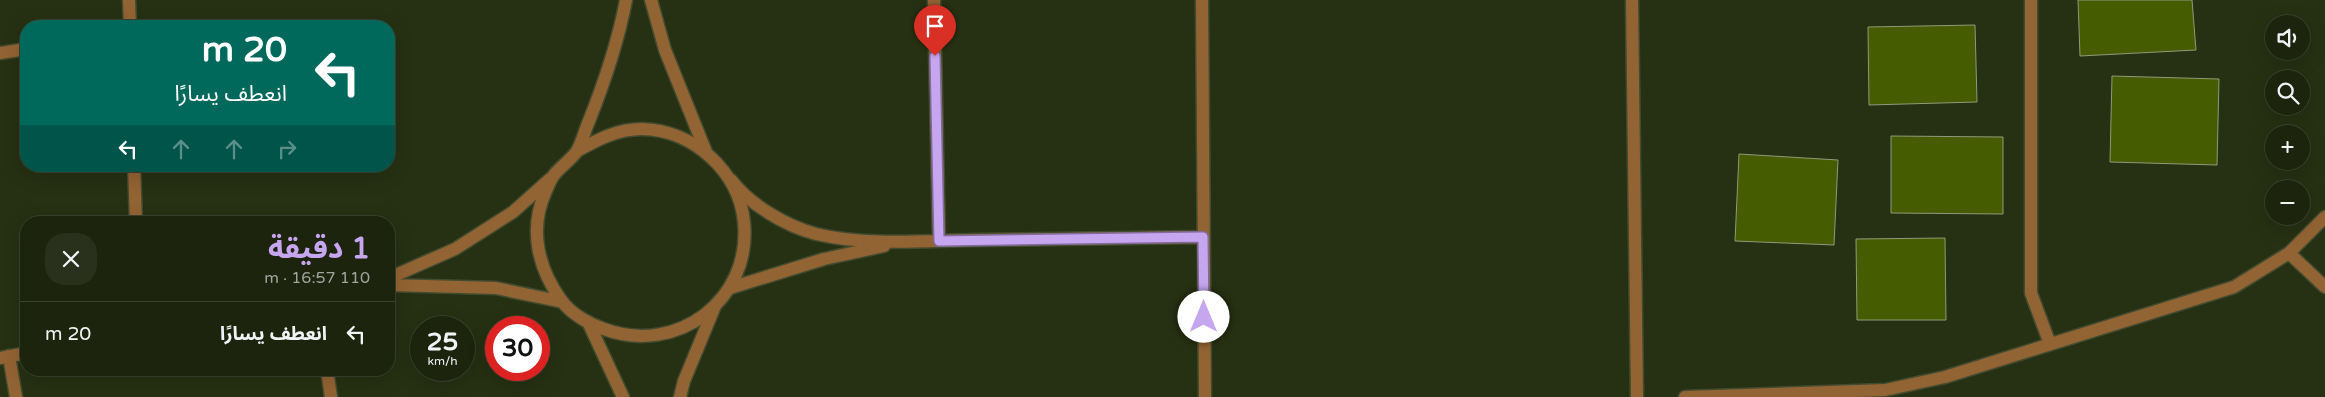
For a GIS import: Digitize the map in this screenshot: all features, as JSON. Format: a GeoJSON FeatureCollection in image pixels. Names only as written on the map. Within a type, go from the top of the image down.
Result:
{"type":"FeatureCollection","features":[{"type":"Feature","properties":{"kind":"street"},"geometry":{"type":"LineString","coordinates":[[129,0],[130,20]]}},
{"type":"Feature","properties":{"kind":"street"},"geometry":{"type":"LineString","coordinates":[[577,151],[605,80],[621,27],[626,0]]}},
{"type":"Feature","properties":{"kind":"street"},"geometry":{"type":"LineString","coordinates":[[652,0],[665,50],[706,152]]}},
{"type":"Feature","properties":{"kind":"street"},"geometry":{"type":"LineString","coordinates":[[934,0],[939,241]]}},
{"type":"Feature","properties":{"kind":"street"},"geometry":{"type":"LineString","coordinates":[[1202,0],[1205,397]]}},
{"type":"Feature","properties":{"kind":"street"},"geometry":{"type":"LineString","coordinates":[[1632,0],[1637,397]]}},
{"type":"Feature","properties":{"kind":"street"},"geometry":{"type":"LineString","coordinates":[[2031,0],[2031,293],[2050,344]]}},
{"type":"Feature","properties":{"kind":"street"},"geometry":{"type":"LineString","coordinates":[[0,53],[20,49]]}},
{"type":"Feature","properties":{"kind":"street"},"geometry":{"type":"LineString","coordinates":[[395,275],[455,249],[513,212],[553,176],[577,151],[607,134],[642,129],[676,135],[706,152],[717,162],[736,187],[760,206],[793,225],[814,233],[844,239],[939,241],[1203,237]]}},
{"type":"Feature","properties":{"kind":"street"},"geometry":{"type":"LineString","coordinates":[[680,397],[684,381],[716,306],[730,288],[740,264],[745,237],[744,219],[733,184],[717,162]]}},
{"type":"Feature","properties":{"kind":"street"},"geometry":{"type":"LineString","coordinates":[[134,172],[136,216]]}},
{"type":"Feature","properties":{"kind":"street"},"geometry":{"type":"LineString","coordinates":[[553,176],[539,206],[536,241],[544,274],[563,302],[589,324],[621,335],[656,336],[688,326],[716,306]]}},
{"type":"Feature","properties":{"kind":"street"},"geometry":{"type":"LineString","coordinates":[[1685,397],[1885,390],[1946,377],[2234,287],[2289,253],[2325,217]]}},
{"type":"Feature","properties":{"kind":"street"},"geometry":{"type":"LineString","coordinates":[[730,288],[824,259],[911,241]]}},
{"type":"Feature","properties":{"kind":"street"},"geometry":{"type":"LineString","coordinates":[[2289,253],[2325,287]]}},
{"type":"Feature","properties":{"kind":"street"},"geometry":{"type":"LineString","coordinates":[[395,285],[496,288],[563,302]]}},
{"type":"Feature","properties":{"kind":"street"},"geometry":{"type":"LineString","coordinates":[[589,324],[623,397]]}},
{"type":"Feature","properties":{"kind":"street"},"geometry":{"type":"LineString","coordinates":[[16,397],[4,357],[20,353]]}},
{"type":"Feature","properties":{"kind":"street"},"geometry":{"type":"LineString","coordinates":[[328,376],[331,397]]}},
{"type":"Feature","properties":{"kind":"building"},"geometry":{"type":"Polygon","coordinates":[[[2078,0],[2192,0],[2196,50],[2080,56],[2078,0]]]}},
{"type":"Feature","properties":{"kind":"building"},"geometry":{"type":"Polygon","coordinates":[[[1975,25],[1977,102],[1869,105],[1868,27],[1975,25]]]}},
{"type":"Feature","properties":{"kind":"building"},"geometry":{"type":"Polygon","coordinates":[[[2112,76],[2219,79],[2217,165],[2110,162],[2112,76]]]}},
{"type":"Feature","properties":{"kind":"building"},"geometry":{"type":"Polygon","coordinates":[[[1891,136],[2003,137],[2003,214],[1891,213],[1891,136]]]}},
{"type":"Feature","properties":{"kind":"building"},"geometry":{"type":"Polygon","coordinates":[[[1739,154],[1838,160],[1834,245],[1735,241],[1739,154]]]}},
{"type":"Feature","properties":{"kind":"building"},"geometry":{"type":"Polygon","coordinates":[[[1945,238],[1946,320],[1857,320],[1856,239],[1945,238]]]}},
{"type":"Feature","properties":{"kind":"route"},"geometry":{"type":"LineString","coordinates":[[935,56],[939,241],[1203,237],[1204,317]]}}]}
